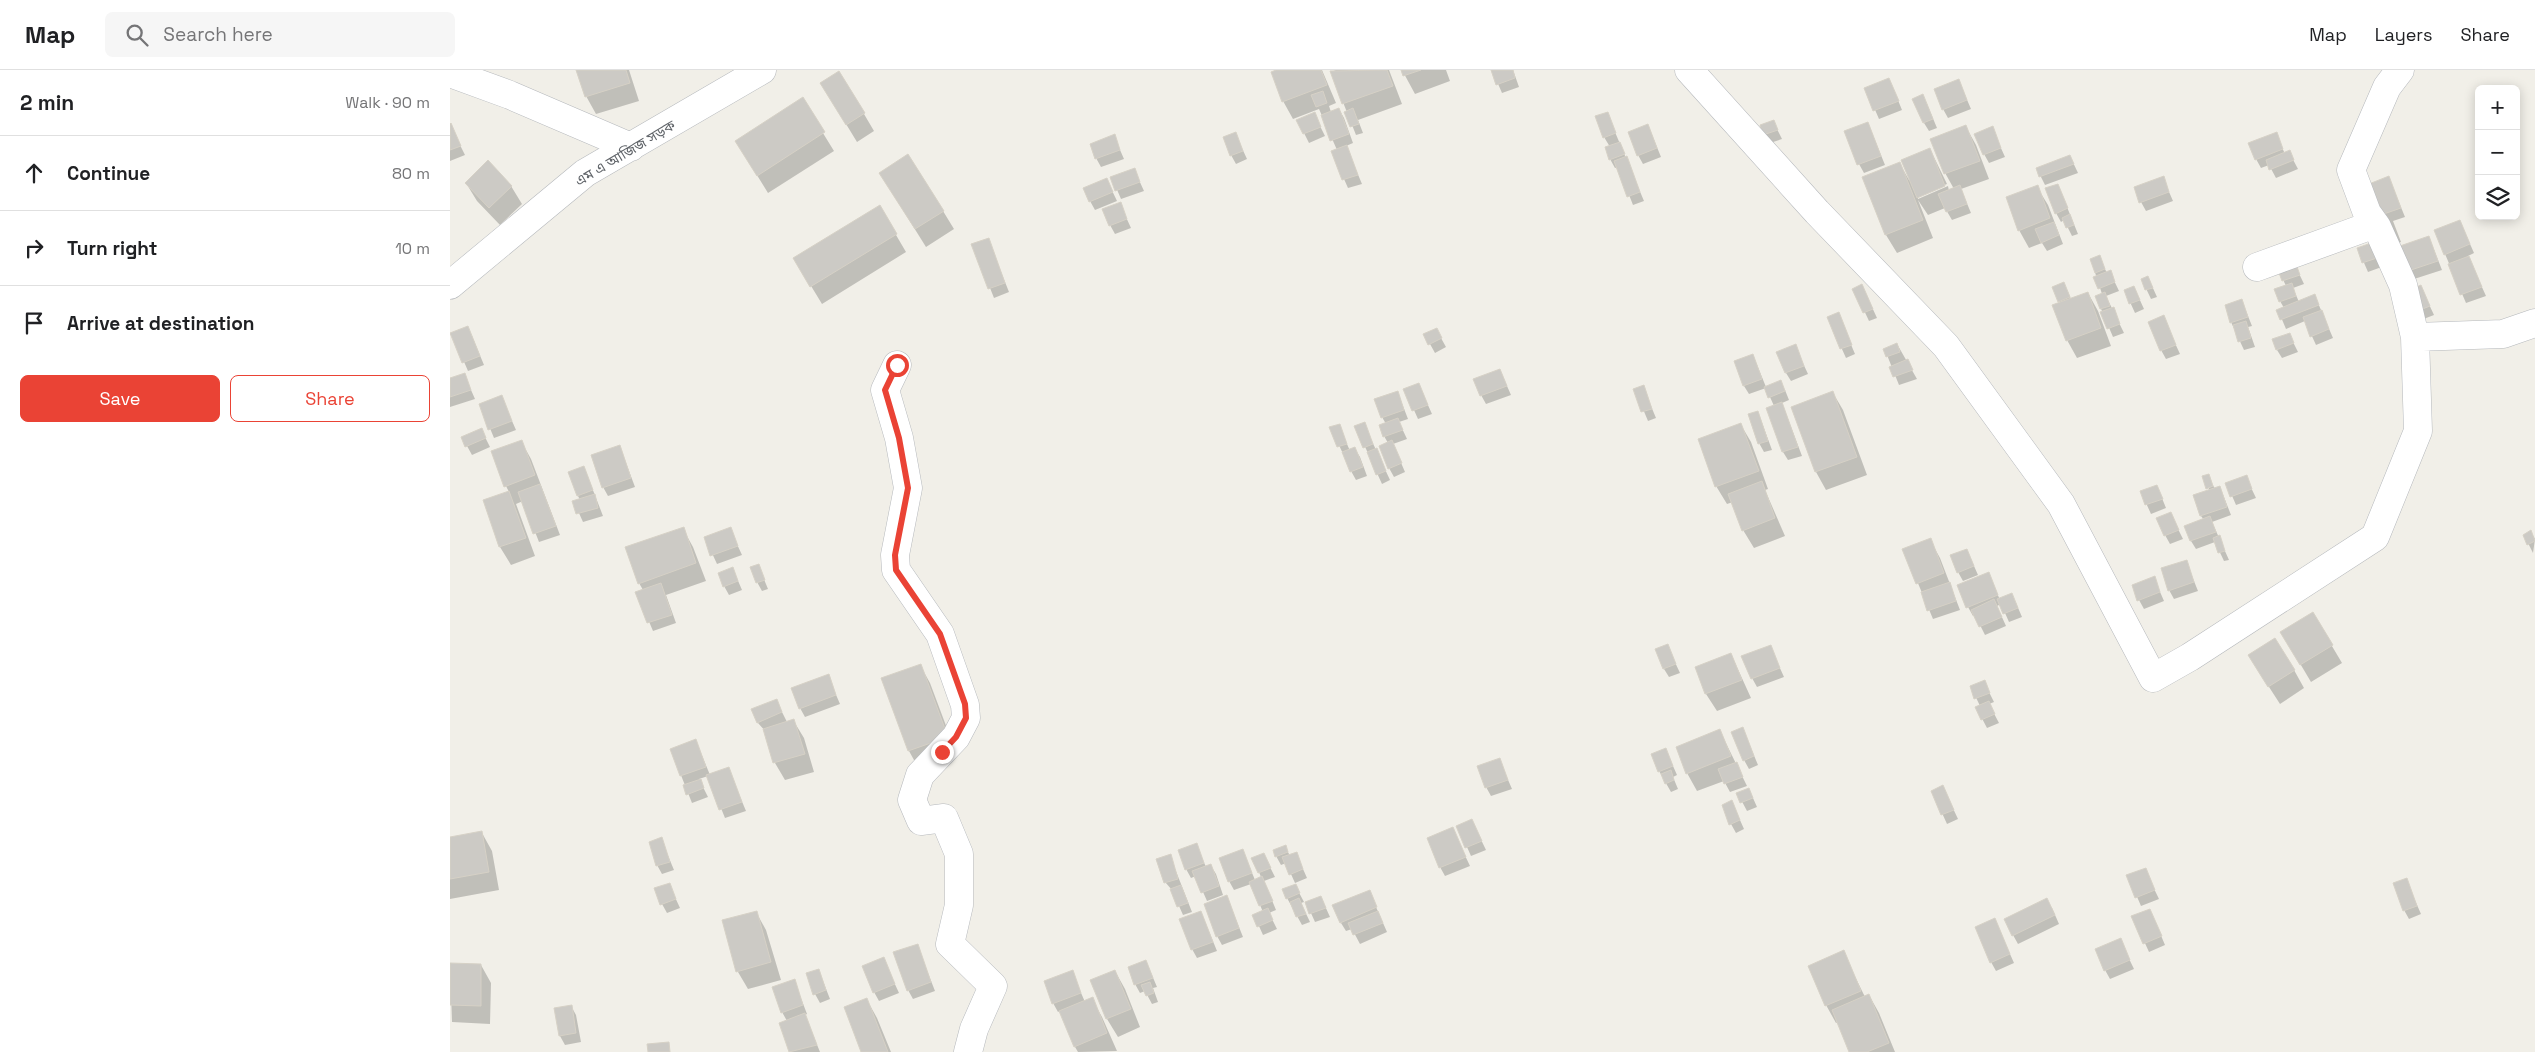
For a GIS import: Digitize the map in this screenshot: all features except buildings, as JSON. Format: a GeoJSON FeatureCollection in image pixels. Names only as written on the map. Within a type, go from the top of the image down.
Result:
{"type":"FeatureCollection","features":[{"type":"Feature","properties":{"kind":"street","name":"এম এ আজিজ সড়ক"},"geometry":{"type":"LineString","coordinates":[[450,285],[585,173],[762,70]]}},
{"type":"Feature","properties":{"kind":"street"},"geometry":{"type":"LineString","coordinates":[[1689,70],[1817,212],[1946,346],[2061,504],[2153,678],[2190,657],[2375,537],[2418,430],[2415,337],[2403,285],[2375,224],[2367,213],[2351,170],[2387,88],[2400,70]]}},
{"type":"Feature","properties":{"kind":"street"},"geometry":{"type":"LineString","coordinates":[[450,73],[510,95],[631,147]]}},
{"type":"Feature","properties":{"kind":"street"},"geometry":{"type":"LineString","coordinates":[[2257,267],[2375,224]]}},
{"type":"Feature","properties":{"kind":"street"},"geometry":{"type":"LineString","coordinates":[[2415,337],[2503,334],[2535,323]]}},
{"type":"Feature","properties":{"kind":"street"},"geometry":{"type":"LineString","coordinates":[[897,365],[885,390],[899,438],[908,488],[895,555],[896,570],[940,634],[965,704],[966,718],[956,737],[920,775],[912,800],[921,821],[944,818],[959,854],[959,905],[950,944],[993,986],[968,1052]]}},
{"type":"Feature","properties":{"kind":"route"},"geometry":{"type":"LineString","coordinates":[[897,365],[885,390],[899,438],[908,488],[895,555],[896,570],[940,634],[965,704],[966,718],[956,737],[942,752]]}}]}
